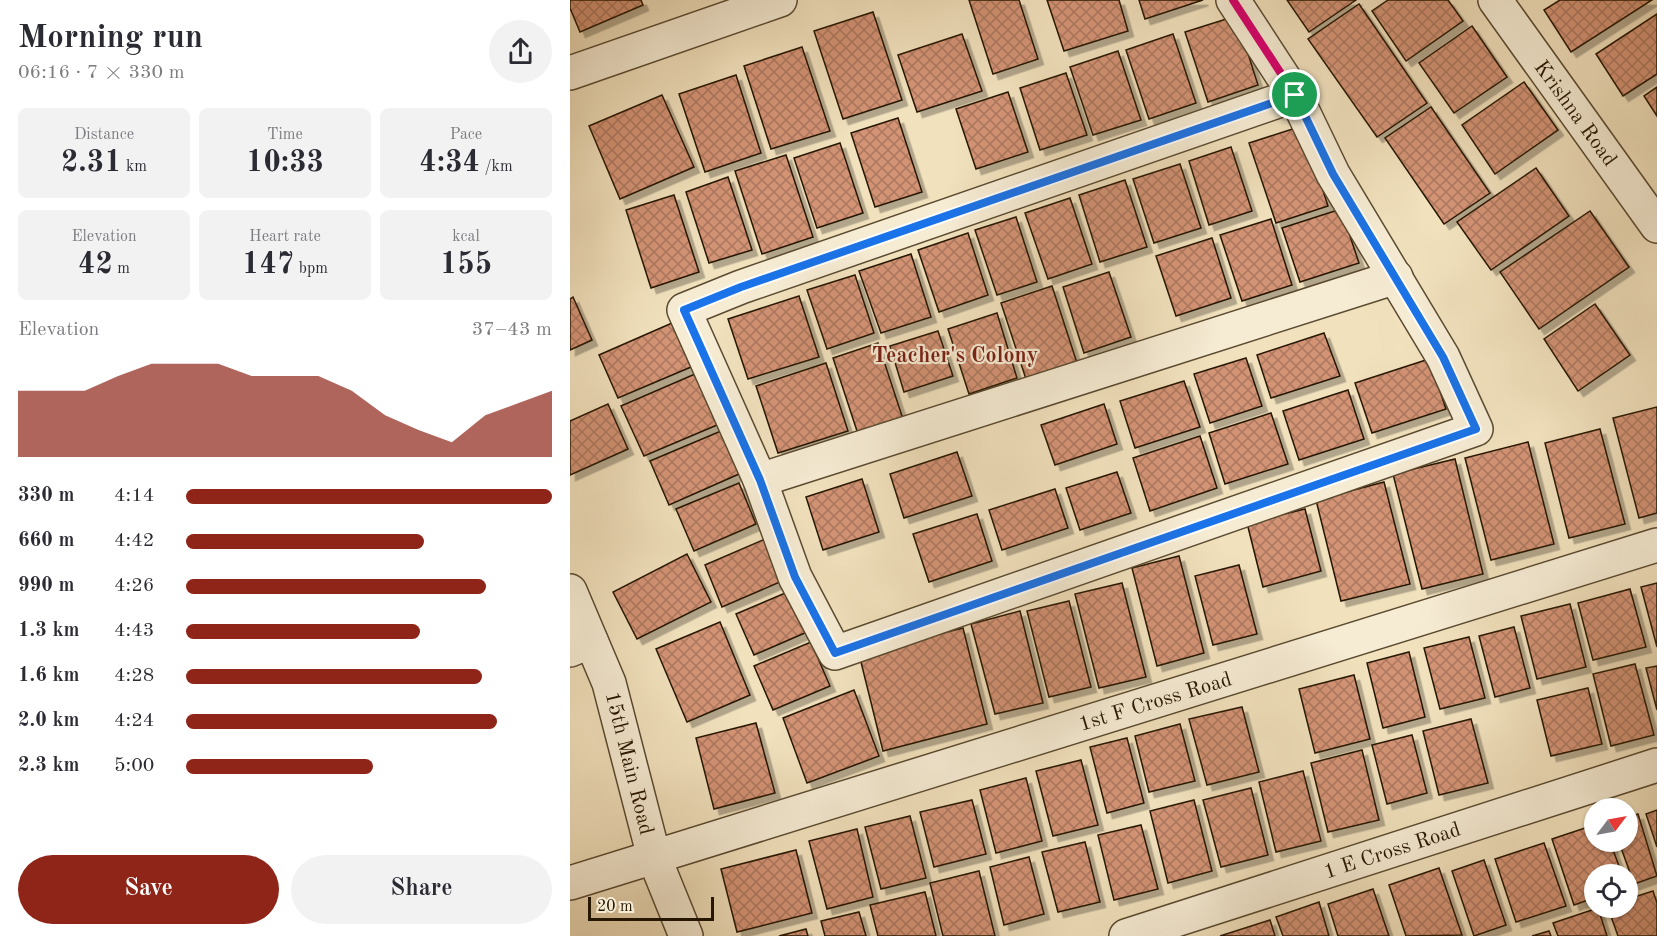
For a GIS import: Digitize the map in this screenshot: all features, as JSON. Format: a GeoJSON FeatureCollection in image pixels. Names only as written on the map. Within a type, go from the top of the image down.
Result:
{"type":"FeatureCollection","features":[{"type":"Feature","properties":{"kind":"street"},"geometry":{"type":"LineString","coordinates":[[570,73],[780,0]]}},
{"type":"Feature","properties":{"kind":"street"},"geometry":{"type":"LineString","coordinates":[[1233,0],[1295,95],[1333,174],[1443,357],[1476,429],[835,653],[795,577],[760,480],[684,310],[741,287],[1295,95]]}},
{"type":"Feature","properties":{"kind":"street","name":"Krishna Road"},"geometry":{"type":"LineString","coordinates":[[1495,0],[1657,226]]}},
{"type":"Feature","properties":{"kind":"street"},"geometry":{"type":"LineString","coordinates":[[760,480],[1396,277]]}},
{"type":"Feature","properties":{"kind":"street","name":"1st F Cross Road"},"geometry":{"type":"LineString","coordinates":[[570,883],[1657,545]]}},
{"type":"Feature","properties":{"kind":"street","name":"15th Main Road"},"geometry":{"type":"LineString","coordinates":[[570,591],[580,645],[609,683],[654,857],[686,936]]}},
{"type":"Feature","properties":{"kind":"street","name":"1 E Cross Road"},"geometry":{"type":"LineString","coordinates":[[1126,936],[1657,765]]}},
{"type":"Feature","properties":{"kind":"building"},"geometry":{"type":"Polygon","coordinates":[[[570,0],[641,0],[643,5],[580,32],[570,8],[570,0]]]}},
{"type":"Feature","properties":{"kind":"building"},"geometry":{"type":"Polygon","coordinates":[[[969,0],[1019,0],[1038,59],[993,74],[969,0]]]}},
{"type":"Feature","properties":{"kind":"building"},"geometry":{"type":"Polygon","coordinates":[[[1047,0],[1119,0],[1128,31],[1064,51],[1047,0]]]}},
{"type":"Feature","properties":{"kind":"building"},"geometry":{"type":"Polygon","coordinates":[[[1139,0],[1203,0],[1145,19],[1139,0]]]}},
{"type":"Feature","properties":{"kind":"building"},"geometry":{"type":"Polygon","coordinates":[[[1287,0],[1356,0],[1309,32],[1287,0]]]}},
{"type":"Feature","properties":{"kind":"building"},"geometry":{"type":"Polygon","coordinates":[[[1388,0],[1448,0],[1463,21],[1406,61],[1372,11],[1388,0]]]}},
{"type":"Feature","properties":{"kind":"building"},"geometry":{"type":"Polygon","coordinates":[[[1560,0],[1652,0],[1571,52],[1544,10],[1560,0]]]}},
{"type":"Feature","properties":{"kind":"building"},"geometry":{"type":"Polygon","coordinates":[[[1359,4],[1427,103],[1377,137],[1308,39],[1359,4]]]}},
{"type":"Feature","properties":{"kind":"building"},"geometry":{"type":"Polygon","coordinates":[[[873,12],[902,100],[843,119],[814,31],[873,12]]]}},
{"type":"Feature","properties":{"kind":"building"},"geometry":{"type":"Polygon","coordinates":[[[1657,14],[1657,74],[1623,96],[1596,54],[1657,14]]]}},
{"type":"Feature","properties":{"kind":"building"},"geometry":{"type":"Polygon","coordinates":[[[1236,16],[1258,85],[1208,102],[1185,32],[1236,16]]]}},
{"type":"Feature","properties":{"kind":"building"},"geometry":{"type":"Polygon","coordinates":[[[1472,26],[1507,77],[1454,113],[1419,63],[1472,26]]]}},
{"type":"Feature","properties":{"kind":"building"},"geometry":{"type":"Polygon","coordinates":[[[962,34],[982,91],[917,112],[898,55],[962,34]]]}},
{"type":"Feature","properties":{"kind":"building"},"geometry":{"type":"Polygon","coordinates":[[[1173,34],[1196,103],[1149,119],[1126,50],[1173,34]]]}},
{"type":"Feature","properties":{"kind":"building"},"geometry":{"type":"Polygon","coordinates":[[[802,47],[830,131],[771,149],[744,66],[802,47]]]}},
{"type":"Feature","properties":{"kind":"building"},"geometry":{"type":"Polygon","coordinates":[[[1118,51],[1141,120],[1093,135],[1070,67],[1118,51]]]}},
{"type":"Feature","properties":{"kind":"building"},"geometry":{"type":"Polygon","coordinates":[[[1066,73],[1087,135],[1040,150],[1020,88],[1066,73]]]}},
{"type":"Feature","properties":{"kind":"building"},"geometry":{"type":"Polygon","coordinates":[[[736,75],[761,153],[705,172],[679,94],[736,75]]]}},
{"type":"Feature","properties":{"kind":"building"},"geometry":{"type":"Polygon","coordinates":[[[1524,82],[1558,130],[1495,174],[1462,125],[1524,82]]]}},
{"type":"Feature","properties":{"kind":"building"},"geometry":{"type":"Polygon","coordinates":[[[1657,87],[1657,116],[1644,96],[1657,87]]]}},
{"type":"Feature","properties":{"kind":"building"},"geometry":{"type":"Polygon","coordinates":[[[1008,92],[1028,152],[976,169],[956,109],[1008,92]]]}},
{"type":"Feature","properties":{"kind":"building"},"geometry":{"type":"Polygon","coordinates":[[[662,95],[694,167],[620,199],[589,126],[662,95]]]}},
{"type":"Feature","properties":{"kind":"building"},"geometry":{"type":"Polygon","coordinates":[[[1431,107],[1490,193],[1444,224],[1385,138],[1431,107]]]}},
{"type":"Feature","properties":{"kind":"building"},"geometry":{"type":"Polygon","coordinates":[[[898,118],[922,192],[875,207],[851,133],[898,118]]]}},
{"type":"Feature","properties":{"kind":"building"},"geometry":{"type":"Polygon","coordinates":[[[1302,126],[1328,206],[1276,223],[1249,143],[1302,126]]]}},
{"type":"Feature","properties":{"kind":"building"},"geometry":{"type":"Polygon","coordinates":[[[840,143],[863,213],[817,228],[794,158],[840,143]]]}},
{"type":"Feature","properties":{"kind":"building"},"geometry":{"type":"Polygon","coordinates":[[[1231,147],[1252,211],[1209,225],[1189,161],[1231,147]]]}},
{"type":"Feature","properties":{"kind":"building"},"geometry":{"type":"Polygon","coordinates":[[[786,155],[813,237],[762,254],[735,171],[786,155]]]}},
{"type":"Feature","properties":{"kind":"building"},"geometry":{"type":"Polygon","coordinates":[[[1180,164],[1201,228],[1154,243],[1133,179],[1180,164]]]}},
{"type":"Feature","properties":{"kind":"building"},"geometry":{"type":"Polygon","coordinates":[[[1536,168],[1569,216],[1491,270],[1457,222],[1536,168]]]}},
{"type":"Feature","properties":{"kind":"building"},"geometry":{"type":"Polygon","coordinates":[[[728,177],[752,250],[709,263],[686,192],[728,177]]]}},
{"type":"Feature","properties":{"kind":"building"},"geometry":{"type":"Polygon","coordinates":[[[1125,180],[1147,247],[1100,262],[1079,195],[1125,180]]]}},
{"type":"Feature","properties":{"kind":"building"},"geometry":{"type":"Polygon","coordinates":[[[674,195],[699,272],[651,288],[626,210],[674,195]]]}},
{"type":"Feature","properties":{"kind":"building"},"geometry":{"type":"Polygon","coordinates":[[[1070,198],[1092,264],[1048,279],[1025,213],[1070,198]]]}},
{"type":"Feature","properties":{"kind":"building"},"geometry":{"type":"Polygon","coordinates":[[[1341,209],[1359,263],[1300,282],[1282,228],[1341,209]]]}},
{"type":"Feature","properties":{"kind":"building"},"geometry":{"type":"Polygon","coordinates":[[[1590,211],[1629,267],[1539,329],[1500,272],[1590,211]]]}},
{"type":"Feature","properties":{"kind":"building"},"geometry":{"type":"Polygon","coordinates":[[[1016,217],[1037,282],[997,295],[975,230],[1016,217]]]}},
{"type":"Feature","properties":{"kind":"building"},"geometry":{"type":"Polygon","coordinates":[[[1271,219],[1292,285],[1242,301],[1220,235],[1271,219]]]}},
{"type":"Feature","properties":{"kind":"building"},"geometry":{"type":"Polygon","coordinates":[[[968,233],[988,295],[939,312],[918,250],[968,233]]]}},
{"type":"Feature","properties":{"kind":"building"},"geometry":{"type":"Polygon","coordinates":[[[1212,238],[1231,298],[1176,316],[1156,256],[1212,238]]]}},
{"type":"Feature","properties":{"kind":"building"},"geometry":{"type":"Polygon","coordinates":[[[911,254],[931,317],[881,333],[859,271],[911,254]]]}},
{"type":"Feature","properties":{"kind":"building"},"geometry":{"type":"Polygon","coordinates":[[[1109,272],[1131,337],[1084,353],[1063,287],[1109,272]]]}},
{"type":"Feature","properties":{"kind":"building"},"geometry":{"type":"Polygon","coordinates":[[[855,275],[874,333],[827,349],[807,290],[855,275]]]}},
{"type":"Feature","properties":{"kind":"building"},"geometry":{"type":"Polygon","coordinates":[[[1052,286],[1077,363],[1026,379],[1001,303],[1052,286]]]}},
{"type":"Feature","properties":{"kind":"building"},"geometry":{"type":"Polygon","coordinates":[[[799,296],[819,357],[748,379],[728,319],[799,296]]]}},
{"type":"Feature","properties":{"kind":"building"},"geometry":{"type":"Polygon","coordinates":[[[573,297],[592,340],[570,350],[570,299],[573,297]]]}},
{"type":"Feature","properties":{"kind":"building"},"geometry":{"type":"Polygon","coordinates":[[[1595,304],[1630,355],[1578,391],[1544,339],[1595,304]]]}},
{"type":"Feature","properties":{"kind":"building"},"geometry":{"type":"Polygon","coordinates":[[[997,313],[1017,378],[969,394],[948,329],[997,313]]]}},
{"type":"Feature","properties":{"kind":"building"},"geometry":{"type":"Polygon","coordinates":[[[672,323],[691,367],[618,398],[599,355],[672,323]]]}},
{"type":"Feature","properties":{"kind":"building"},"geometry":{"type":"Polygon","coordinates":[[[938,331],[953,376],[904,392],[890,346],[938,331]]]}},
{"type":"Feature","properties":{"kind":"building"},"geometry":{"type":"Polygon","coordinates":[[[1324,333],[1340,376],[1271,398],[1257,355],[1324,333]]]}},
{"type":"Feature","properties":{"kind":"building"},"geometry":{"type":"Polygon","coordinates":[[[878,343],[903,419],[858,434],[833,358],[878,343]]]}},
{"type":"Feature","properties":{"kind":"building"},"geometry":{"type":"Polygon","coordinates":[[[1246,358],[1262,406],[1210,423],[1194,374],[1246,358]]]}},
{"type":"Feature","properties":{"kind":"building"},"geometry":{"type":"Polygon","coordinates":[[[1429,359],[1446,409],[1372,433],[1355,383],[1429,359]]]}},
{"type":"Feature","properties":{"kind":"building"},"geometry":{"type":"Polygon","coordinates":[[[826,363],[848,431],[778,453],[756,386],[826,363]]]}},
{"type":"Feature","properties":{"kind":"building"},"geometry":{"type":"Polygon","coordinates":[[[695,374],[717,425],[644,456],[621,406],[695,374]]]}},
{"type":"Feature","properties":{"kind":"building"},"geometry":{"type":"Polygon","coordinates":[[[1184,381],[1200,427],[1135,448],[1120,401],[1184,381]]]}},
{"type":"Feature","properties":{"kind":"building"},"geometry":{"type":"Polygon","coordinates":[[[1348,390],[1364,439],[1299,460],[1283,411],[1348,390]]]}},
{"type":"Feature","properties":{"kind":"building"},"geometry":{"type":"Polygon","coordinates":[[[608,404],[628,449],[570,475],[570,421],[608,404]]]}},
{"type":"Feature","properties":{"kind":"building"},"geometry":{"type":"Polygon","coordinates":[[[1104,404],[1117,444],[1055,465],[1041,425],[1104,404]]]}},
{"type":"Feature","properties":{"kind":"building"},"geometry":{"type":"Polygon","coordinates":[[[1657,407],[1657,513],[1639,518],[1613,418],[1657,407]]]}},
{"type":"Feature","properties":{"kind":"building"},"geometry":{"type":"Polygon","coordinates":[[[1271,413],[1288,464],[1225,484],[1209,433],[1271,413]]]}},
{"type":"Feature","properties":{"kind":"building"},"geometry":{"type":"Polygon","coordinates":[[[1600,429],[1625,524],[1569,538],[1545,443],[1600,429]]]}},
{"type":"Feature","properties":{"kind":"building"},"geometry":{"type":"Polygon","coordinates":[[[721,431],[739,474],[669,505],[650,461],[721,431]]]}},
{"type":"Feature","properties":{"kind":"building"},"geometry":{"type":"Polygon","coordinates":[[[1200,436],[1217,488],[1150,511],[1133,458],[1200,436]]]}},
{"type":"Feature","properties":{"kind":"building"},"geometry":{"type":"Polygon","coordinates":[[[1528,442],[1554,544],[1491,560],[1465,458],[1528,442]]]}},
{"type":"Feature","properties":{"kind":"building"},"geometry":{"type":"Polygon","coordinates":[[[957,452],[972,496],[904,518],[890,474],[957,452]]]}},
{"type":"Feature","properties":{"kind":"building"},"geometry":{"type":"Polygon","coordinates":[[[1455,459],[1483,574],[1422,589],[1393,474],[1455,459]]]}},
{"type":"Feature","properties":{"kind":"building"},"geometry":{"type":"Polygon","coordinates":[[[1117,472],[1131,513],[1080,530],[1066,488],[1117,472]]]}},
{"type":"Feature","properties":{"kind":"building"},"geometry":{"type":"Polygon","coordinates":[[[862,479],[879,532],[823,550],[806,497],[862,479]]]}},
{"type":"Feature","properties":{"kind":"building"},"geometry":{"type":"Polygon","coordinates":[[[1384,482],[1410,584],[1341,601],[1316,500],[1384,482]]]}},
{"type":"Feature","properties":{"kind":"building"},"geometry":{"type":"Polygon","coordinates":[[[739,483],[756,524],[694,551],[676,509],[739,483]]]}},
{"type":"Feature","properties":{"kind":"building"},"geometry":{"type":"Polygon","coordinates":[[[1055,489],[1068,528],[1002,550],[989,510],[1055,489]]]}},
{"type":"Feature","properties":{"kind":"building"},"geometry":{"type":"Polygon","coordinates":[[[1305,509],[1321,571],[1263,587],[1247,523],[1305,509]]]}},
{"type":"Feature","properties":{"kind":"building"},"geometry":{"type":"Polygon","coordinates":[[[977,514],[992,561],[929,582],[913,534],[977,514]]]}},
{"type":"Feature","properties":{"kind":"building"},"geometry":{"type":"Polygon","coordinates":[[[772,536],[789,578],[722,607],[705,565],[772,536]]]}},
{"type":"Feature","properties":{"kind":"building"},"geometry":{"type":"Polygon","coordinates":[[[687,554],[711,602],[637,639],[613,592],[687,554]]]}},
{"type":"Feature","properties":{"kind":"building"},"geometry":{"type":"Polygon","coordinates":[[[1179,556],[1204,653],[1157,666],[1132,568],[1179,556]]]}},
{"type":"Feature","properties":{"kind":"building"},"geometry":{"type":"Polygon","coordinates":[[[1239,565],[1257,634],[1213,645],[1195,576],[1239,565]]]}},
{"type":"Feature","properties":{"kind":"building"},"geometry":{"type":"Polygon","coordinates":[[[1122,583],[1146,677],[1099,688],[1075,594],[1122,583]]]}},
{"type":"Feature","properties":{"kind":"building"},"geometry":{"type":"Polygon","coordinates":[[[1657,583],[1657,647],[1641,587],[1657,583]]]}},
{"type":"Feature","properties":{"kind":"building"},"geometry":{"type":"Polygon","coordinates":[[[1630,589],[1646,647],[1593,660],[1578,603],[1630,589]]]}},
{"type":"Feature","properties":{"kind":"building"},"geometry":{"type":"Polygon","coordinates":[[[790,591],[807,632],[754,655],[736,614],[790,591]]]}},
{"type":"Feature","properties":{"kind":"building"},"geometry":{"type":"Polygon","coordinates":[[[1069,601],[1091,687],[1049,697],[1027,611],[1069,601]]]}},
{"type":"Feature","properties":{"kind":"building"},"geometry":{"type":"Polygon","coordinates":[[[1570,604],[1586,667],[1537,679],[1521,616],[1570,604]]]}},
{"type":"Feature","properties":{"kind":"building"},"geometry":{"type":"Polygon","coordinates":[[[1020,611],[1043,703],[995,714],[971,624],[1020,611]]]}},
{"type":"Feature","properties":{"kind":"building"},"geometry":{"type":"Polygon","coordinates":[[[720,622],[750,695],[687,722],[656,649],[720,622]]]}},
{"type":"Feature","properties":{"kind":"building"},"geometry":{"type":"Polygon","coordinates":[[[1514,627],[1530,688],[1495,697],[1479,636],[1514,627]]]}},
{"type":"Feature","properties":{"kind":"building"},"geometry":{"type":"Polygon","coordinates":[[[963,628],[987,724],[883,751],[859,654],[963,628]]]}},
{"type":"Feature","properties":{"kind":"building"},"geometry":{"type":"Polygon","coordinates":[[[1469,637],[1485,698],[1440,709],[1424,648],[1469,637]]]}},
{"type":"Feature","properties":{"kind":"building"},"geometry":{"type":"Polygon","coordinates":[[[811,642],[830,686],[773,710],[754,666],[811,642]]]}},
{"type":"Feature","properties":{"kind":"building"},"geometry":{"type":"Polygon","coordinates":[[[1409,652],[1425,717],[1383,728],[1367,663],[1409,652]]]}},
{"type":"Feature","properties":{"kind":"building"},"geometry":{"type":"Polygon","coordinates":[[[1635,664],[1654,735],[1611,746],[1593,674],[1635,664]]]}},
{"type":"Feature","properties":{"kind":"building"},"geometry":{"type":"Polygon","coordinates":[[[1657,666],[1657,710],[1646,668],[1657,666]]]}},
{"type":"Feature","properties":{"kind":"building"},"geometry":{"type":"Polygon","coordinates":[[[1354,675],[1370,739],[1315,753],[1299,689],[1354,675]]]}},
{"type":"Feature","properties":{"kind":"building"},"geometry":{"type":"Polygon","coordinates":[[[1588,688],[1602,744],[1551,756],[1537,700],[1588,688]]]}},
{"type":"Feature","properties":{"kind":"building"},"geometry":{"type":"Polygon","coordinates":[[[854,690],[879,756],[807,783],[783,718],[854,690]]]}},
{"type":"Feature","properties":{"kind":"building"},"geometry":{"type":"Polygon","coordinates":[[[1242,707],[1259,772],[1207,785],[1189,719],[1242,707]]]}},
{"type":"Feature","properties":{"kind":"building"},"geometry":{"type":"Polygon","coordinates":[[[1471,719],[1488,783],[1439,795],[1423,731],[1471,719]]]}},
{"type":"Feature","properties":{"kind":"building"},"geometry":{"type":"Polygon","coordinates":[[[756,723],[775,793],[714,809],[696,738],[756,723]]]}},
{"type":"Feature","properties":{"kind":"building"},"geometry":{"type":"Polygon","coordinates":[[[1180,724],[1195,781],[1149,792],[1135,736],[1180,724]]]}},
{"type":"Feature","properties":{"kind":"building"},"geometry":{"type":"Polygon","coordinates":[[[1412,735],[1427,793],[1387,804],[1372,745],[1412,735]]]}},
{"type":"Feature","properties":{"kind":"building"},"geometry":{"type":"Polygon","coordinates":[[[1127,738],[1144,803],[1107,813],[1090,747],[1127,738]]]}},
{"type":"Feature","properties":{"kind":"building"},"geometry":{"type":"Polygon","coordinates":[[[1362,750],[1379,820],[1328,832],[1311,763],[1362,750]]]}},
{"type":"Feature","properties":{"kind":"building"},"geometry":{"type":"Polygon","coordinates":[[[1081,760],[1098,825],[1053,836],[1036,771],[1081,760]]]}},
{"type":"Feature","properties":{"kind":"building"},"geometry":{"type":"Polygon","coordinates":[[[1303,771],[1321,841],[1276,852],[1259,782],[1303,771]]]}},
{"type":"Feature","properties":{"kind":"building"},"geometry":{"type":"Polygon","coordinates":[[[1026,778],[1042,841],[996,853],[980,790],[1026,778]]]}},
{"type":"Feature","properties":{"kind":"building"},"geometry":{"type":"Polygon","coordinates":[[[1251,788],[1268,855],[1221,867],[1203,800],[1251,788]]]}},
{"type":"Feature","properties":{"kind":"building"},"geometry":{"type":"Polygon","coordinates":[[[972,800],[986,854],[934,867],[920,812],[972,800]]]}},
{"type":"Feature","properties":{"kind":"building"},"geometry":{"type":"Polygon","coordinates":[[[1194,800],[1212,871],[1168,883],[1150,811],[1194,800]]]}},
{"type":"Feature","properties":{"kind":"building"},"geometry":{"type":"Polygon","coordinates":[[[1657,810],[1657,847],[1646,814],[1657,810]]]}},
{"type":"Feature","properties":{"kind":"building"},"geometry":{"type":"Polygon","coordinates":[[[1638,814],[1657,876],[1638,883],[1638,864],[1627,864],[1623,852],[1638,852],[1638,814]]]}},
{"type":"Feature","properties":{"kind":"building"},"geometry":{"type":"Polygon","coordinates":[[[910,816],[926,878],[881,889],[865,827],[910,816]]]}},
{"type":"Feature","properties":{"kind":"building"},"geometry":{"type":"Polygon","coordinates":[[[1141,825],[1158,889],[1114,900],[1098,835],[1141,825]]]}},
{"type":"Feature","properties":{"kind":"building"},"geometry":{"type":"Polygon","coordinates":[[[1584,828],[1584,852],[1614,852],[1618,864],[1584,864],[1584,902],[1574,905],[1552,839],[1584,828]]]}},
{"type":"Feature","properties":{"kind":"building"},"geometry":{"type":"Polygon","coordinates":[[[857,829],[873,897],[827,909],[809,841],[857,829]]]}},
{"type":"Feature","properties":{"kind":"building"},"geometry":{"type":"Polygon","coordinates":[[[1085,842],[1100,902],[1058,912],[1042,852],[1085,842]]]}},
{"type":"Feature","properties":{"kind":"building"},"geometry":{"type":"Polygon","coordinates":[[[1544,843],[1566,906],[1516,922],[1495,859],[1544,843]]]}},
{"type":"Feature","properties":{"kind":"building"},"geometry":{"type":"Polygon","coordinates":[[[796,850],[812,913],[737,932],[721,869],[796,850]]]}},
{"type":"Feature","properties":{"kind":"building"},"geometry":{"type":"Polygon","coordinates":[[[1029,857],[1044,914],[1004,925],[990,867],[1029,857]]]}},
{"type":"Feature","properties":{"kind":"building"},"geometry":{"type":"Polygon","coordinates":[[[1484,860],[1506,925],[1474,936],[1452,871],[1484,860]]]}},
{"type":"Feature","properties":{"kind":"building"},"geometry":{"type":"Polygon","coordinates":[[[1439,868],[1462,935],[1406,936],[1389,885],[1439,868]]]}},
{"type":"Feature","properties":{"kind":"building"},"geometry":{"type":"Polygon","coordinates":[[[979,871],[995,936],[943,936],[930,883],[979,871]]]}},
{"type":"Feature","properties":{"kind":"building"},"geometry":{"type":"Polygon","coordinates":[[[1373,889],[1389,936],[1338,936],[1328,904],[1373,889]]]}},
{"type":"Feature","properties":{"kind":"building"},"geometry":{"type":"Polygon","coordinates":[[[1653,891],[1657,903],[1657,936],[1618,936],[1612,918],[1638,918],[1638,896],[1653,891]]]}},
{"type":"Feature","properties":{"kind":"building"},"geometry":{"type":"Polygon","coordinates":[[[925,892],[936,936],[878,936],[870,905],[925,892]]]}},
{"type":"Feature","properties":{"kind":"building"},"geometry":{"type":"Polygon","coordinates":[[[1319,902],[1329,936],[1283,936],[1276,917],[1319,902]]]}},
{"type":"Feature","properties":{"kind":"building"},"geometry":{"type":"Polygon","coordinates":[[[859,912],[866,936],[825,936],[821,921],[859,912]]]}},
{"type":"Feature","properties":{"kind":"building"},"geometry":{"type":"Polygon","coordinates":[[[1584,913],[1584,918],[1601,918],[1607,936],[1558,936],[1553,923],[1584,913]]]}},
{"type":"Feature","properties":{"kind":"building"},"geometry":{"type":"Polygon","coordinates":[[[1270,920],[1275,936],[1220,936],[1270,920]]]}},
{"type":"Feature","properties":{"kind":"building"},"geometry":{"type":"Polygon","coordinates":[[[806,929],[808,936],[779,936],[806,929]]]}},
{"type":"Feature","properties":{"kind":"building"},"geometry":{"type":"Polygon","coordinates":[[[1549,931],[1551,936],[1532,936],[1549,931]]]}},
{"type":"Feature","properties":{"kind":"cycle path"},"geometry":{"type":"LineString","coordinates":[[1233,0],[1295,95],[1333,174],[1443,357],[1476,429],[835,653],[795,577],[760,480],[684,310],[741,287],[1295,95]]}},
{"type":"Feature","properties":{"kind":"district","name":"Teacher's Colony"},"geometry":{"type":"Point","coordinates":[955,354]}},
{"type":"Feature","properties":{"kind":"route"},"geometry":{"type":"LineString","coordinates":[[1295,95],[1333,174],[1443,357],[1476,429],[835,653],[795,577],[760,480],[684,310],[741,287],[1295,95]]}}]}
